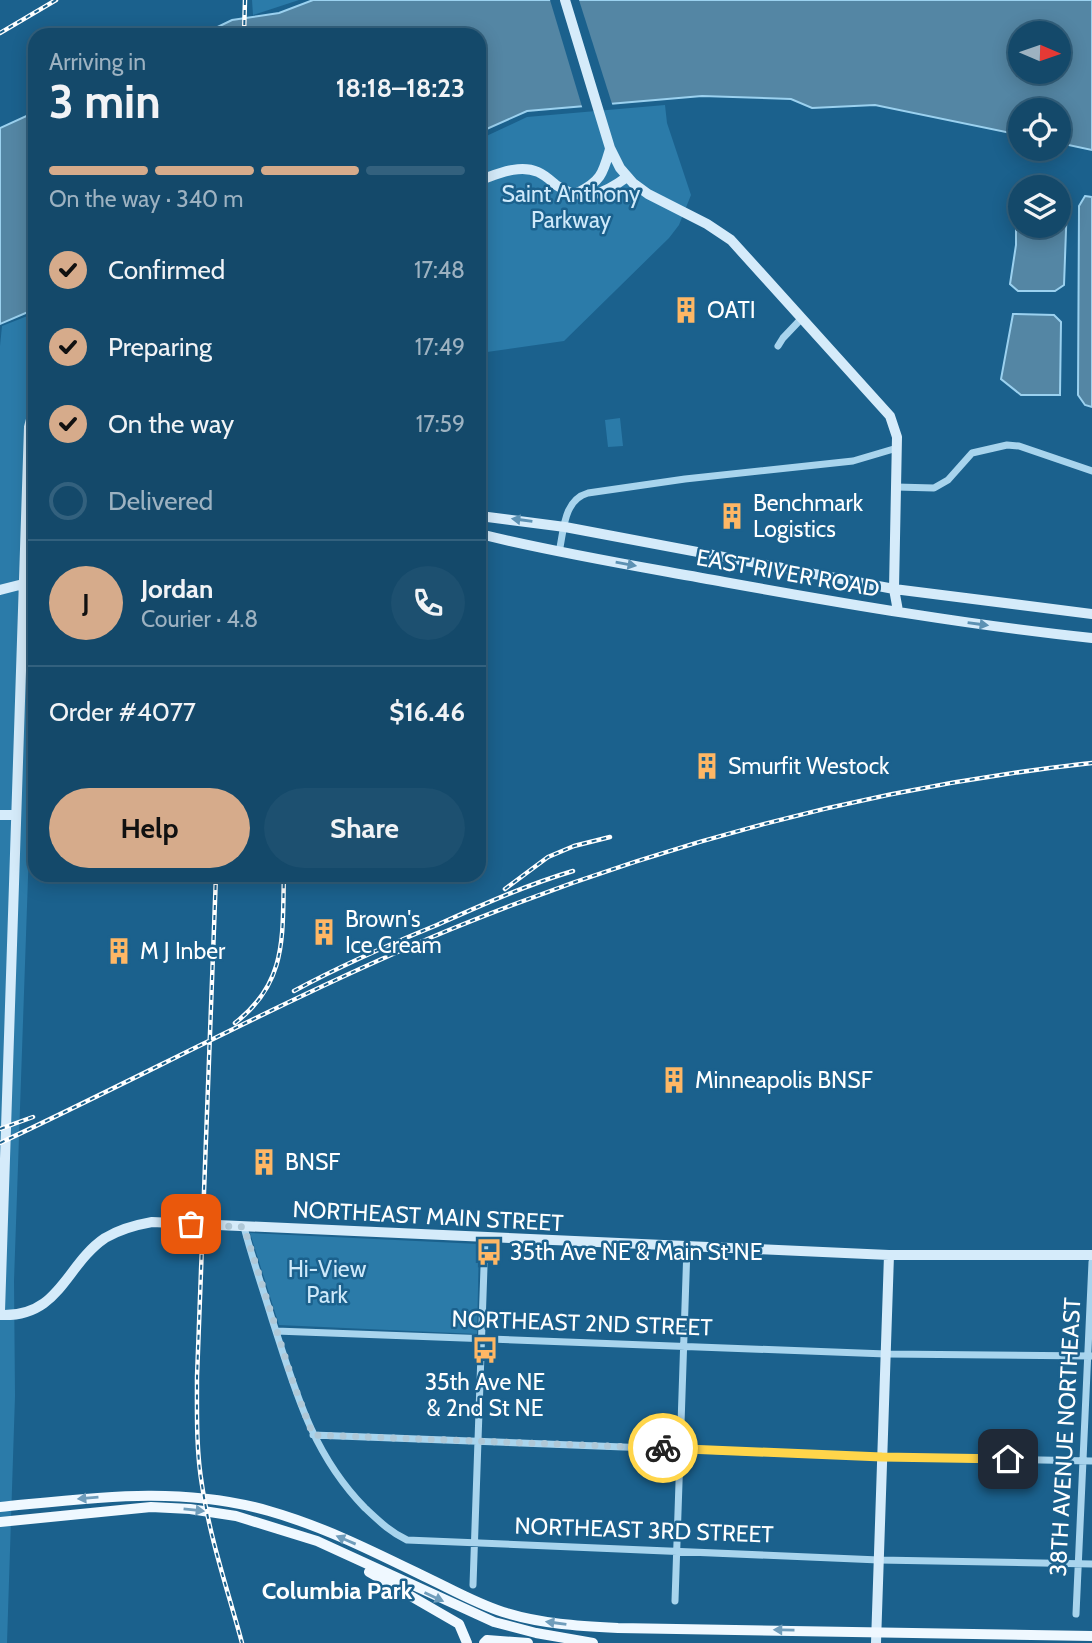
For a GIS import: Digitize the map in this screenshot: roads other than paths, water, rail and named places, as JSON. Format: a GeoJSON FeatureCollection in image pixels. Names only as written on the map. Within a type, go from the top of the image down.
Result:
{"type":"FeatureCollection","features":[{"type":"Feature","properties":{"kind":"main road"},"geometry":{"type":"LineString","coordinates":[[0,1507],[116,1495],[156,1494],[188,1495],[233,1502],[293,1518],[354,1543],[483,1604],[528,1619],[570,1625],[876,1637],[1092,1636]]}},
{"type":"Feature","properties":{"kind":"main road"},"geometry":{"type":"LineString","coordinates":[[0,1522],[151,1507],[190,1509],[236,1516],[317,1541],[494,1622],[593,1643]]}},
{"type":"Feature","properties":{"kind":"main road"},"geometry":{"type":"LineString","coordinates":[[343,1554],[382,1581],[459,1625],[467,1643]]}},
{"type":"Feature","properties":{"kind":"main road"},"geometry":{"type":"LineString","coordinates":[[484,1643],[495,1639],[528,1643]]}},
{"type":"Feature","properties":{"kind":"street"},"geometry":{"type":"LineString","coordinates":[[565,0],[610,148],[627,177],[648,194],[732,240],[890,416],[895,425],[897,448],[894,589],[898,611]]}},
{"type":"Feature","properties":{"kind":"street"},"geometry":{"type":"LineString","coordinates":[[577,193],[596,183],[604,171],[610,148]]}},
{"type":"Feature","properties":{"kind":"street"},"geometry":{"type":"LineString","coordinates":[[486,178],[505,171],[527,169],[538,171],[557,185],[586,195],[601,194],[627,177]]}},
{"type":"Feature","properties":{"kind":"street"},"geometry":{"type":"LineString","coordinates":[[778,346],[802,318]]}},
{"type":"Feature","properties":{"kind":"street"},"geometry":{"type":"LineString","coordinates":[[896,487],[934,488],[948,480],[972,453],[1007,445],[1018,446],[1092,471]]}},
{"type":"Feature","properties":{"kind":"street"},"geometry":{"type":"LineString","coordinates":[[559,552],[568,511],[575,499],[588,493],[685,478],[853,461],[897,448]]}},
{"type":"Feature","properties":{"kind":"street"},"geometry":{"type":"LineString","coordinates":[[0,1313],[6,1122],[4,1091],[28,453]]}},
{"type":"Feature","properties":{"kind":"street","name":"EAST RIVER ROAD"},"geometry":{"type":"LineString","coordinates":[[486,517],[565,527],[894,589],[1092,614]]}},
{"type":"Feature","properties":{"kind":"street","name":"EAST RIVER ROAD"},"geometry":{"type":"LineString","coordinates":[[486,535],[559,552],[911,614],[1092,638]]}},
{"type":"Feature","properties":{"kind":"street"},"geometry":{"type":"LineString","coordinates":[[0,590],[28,582]]}},
{"type":"Feature","properties":{"kind":"street"},"geometry":{"type":"LineString","coordinates":[[0,815],[16,815]]}},
{"type":"Feature","properties":{"kind":"street","name":"NORTHEAST MAIN STREET"},"geometry":{"type":"LineString","coordinates":[[0,1313],[26,1313],[44,1305],[59,1292],[86,1255],[104,1239],[122,1229],[152,1223],[889,1255],[1092,1255]]}},
{"type":"Feature","properties":{"kind":"street"},"geometry":{"type":"LineString","coordinates":[[244,1227],[276,1331],[313,1435],[882,1457],[1092,1461]]}},
{"type":"Feature","properties":{"kind":"street"},"geometry":{"type":"LineString","coordinates":[[473,1585],[485,1238]]}},
{"type":"Feature","properties":{"kind":"street"},"geometry":{"type":"LineString","coordinates":[[675,1601],[687,1247]]}},
{"type":"Feature","properties":{"kind":"street"},"geometry":{"type":"LineString","coordinates":[[876,1637],[889,1255]]}},
{"type":"Feature","properties":{"kind":"street","name":"38TH AVENUE NORTHEAST"},"geometry":{"type":"LineString","coordinates":[[1076,1614],[1090,1356],[1092,1262]]}},
{"type":"Feature","properties":{"kind":"street","name":"NORTHEAST 2ND STREET"},"geometry":{"type":"LineString","coordinates":[[276,1331],[886,1354],[1090,1356]]}},
{"type":"Feature","properties":{"kind":"street","name":"NORTHEAST 3RD STREET"},"geometry":{"type":"LineString","coordinates":[[313,1435],[344,1486],[383,1526],[407,1540],[879,1560],[1092,1564]]}},
{"type":"Feature","properties":{"kind":"railway"},"geometry":{"type":"LineString","coordinates":[[0,33],[56,0]]}},
{"type":"Feature","properties":{"kind":"railway"},"geometry":{"type":"LineString","coordinates":[[244,28],[245,0]]}},
{"type":"Feature","properties":{"kind":"railway"},"geometry":{"type":"LineString","coordinates":[[0,1143],[392,954],[526,900],[605,872],[764,824],[845,804],[927,787],[1092,763]]}},
{"type":"Feature","properties":{"kind":"railway"},"geometry":{"type":"LineString","coordinates":[[505,889],[548,857],[574,846],[610,837]]}},
{"type":"Feature","properties":{"kind":"railway"},"geometry":{"type":"LineString","coordinates":[[294,991],[364,956],[487,903],[573,871]]}},
{"type":"Feature","properties":{"kind":"railway"},"geometry":{"type":"LineString","coordinates":[[216,882],[197,1431],[205,1505],[242,1643]]}},
{"type":"Feature","properties":{"kind":"railway"},"geometry":{"type":"LineString","coordinates":[[235,1023],[265,991],[273,974],[282,938],[284,882]]}},
{"type":"Feature","properties":{"kind":"railway"},"geometry":{"type":"LineString","coordinates":[[0,1129],[33,1117]]}},
{"type":"Feature","properties":{"kind":"place","name":"OATI"},"geometry":{"type":"Point","coordinates":[686,310]}},
{"type":"Feature","properties":{"kind":"place","name":"Benchmark Logistics"},"geometry":{"type":"Point","coordinates":[732,516]}},
{"type":"Feature","properties":{"kind":"place","name":"Smurfit Westock"},"geometry":{"type":"Point","coordinates":[707,766]}},
{"type":"Feature","properties":{"kind":"place","name":"Brown's Ice Cream"},"geometry":{"type":"Point","coordinates":[324,932]}},
{"type":"Feature","properties":{"kind":"place","name":"M J Inber"},"geometry":{"type":"Point","coordinates":[119,951]}},
{"type":"Feature","properties":{"kind":"place","name":"Minneapolis BNSF"},"geometry":{"type":"Point","coordinates":[674,1080]}},
{"type":"Feature","properties":{"kind":"place","name":"BNSF"},"geometry":{"type":"Point","coordinates":[264,1162]}},
{"type":"Feature","properties":{"kind":"place","name":"35th Ave NE & Main St NE"},"geometry":{"type":"Point","coordinates":[489,1252]}},
{"type":"Feature","properties":{"kind":"place","name":"35th Ave NE & 2nd St NE"},"geometry":{"type":"Point","coordinates":[485,1350]}},
{"type":"Feature","properties":{"kind":"district","name":"Columbia Park"},"geometry":{"type":"Point","coordinates":[337,1591]}},
{"type":"Feature","properties":{"kind":"park label","name":"Saint Anthony Parkway"},"geometry":{"type":"Point","coordinates":[571,207]}},
{"type":"Feature","properties":{"kind":"park label","name":"Hi-View Park"},"geometry":{"type":"Point","coordinates":[327,1282]}}]}
